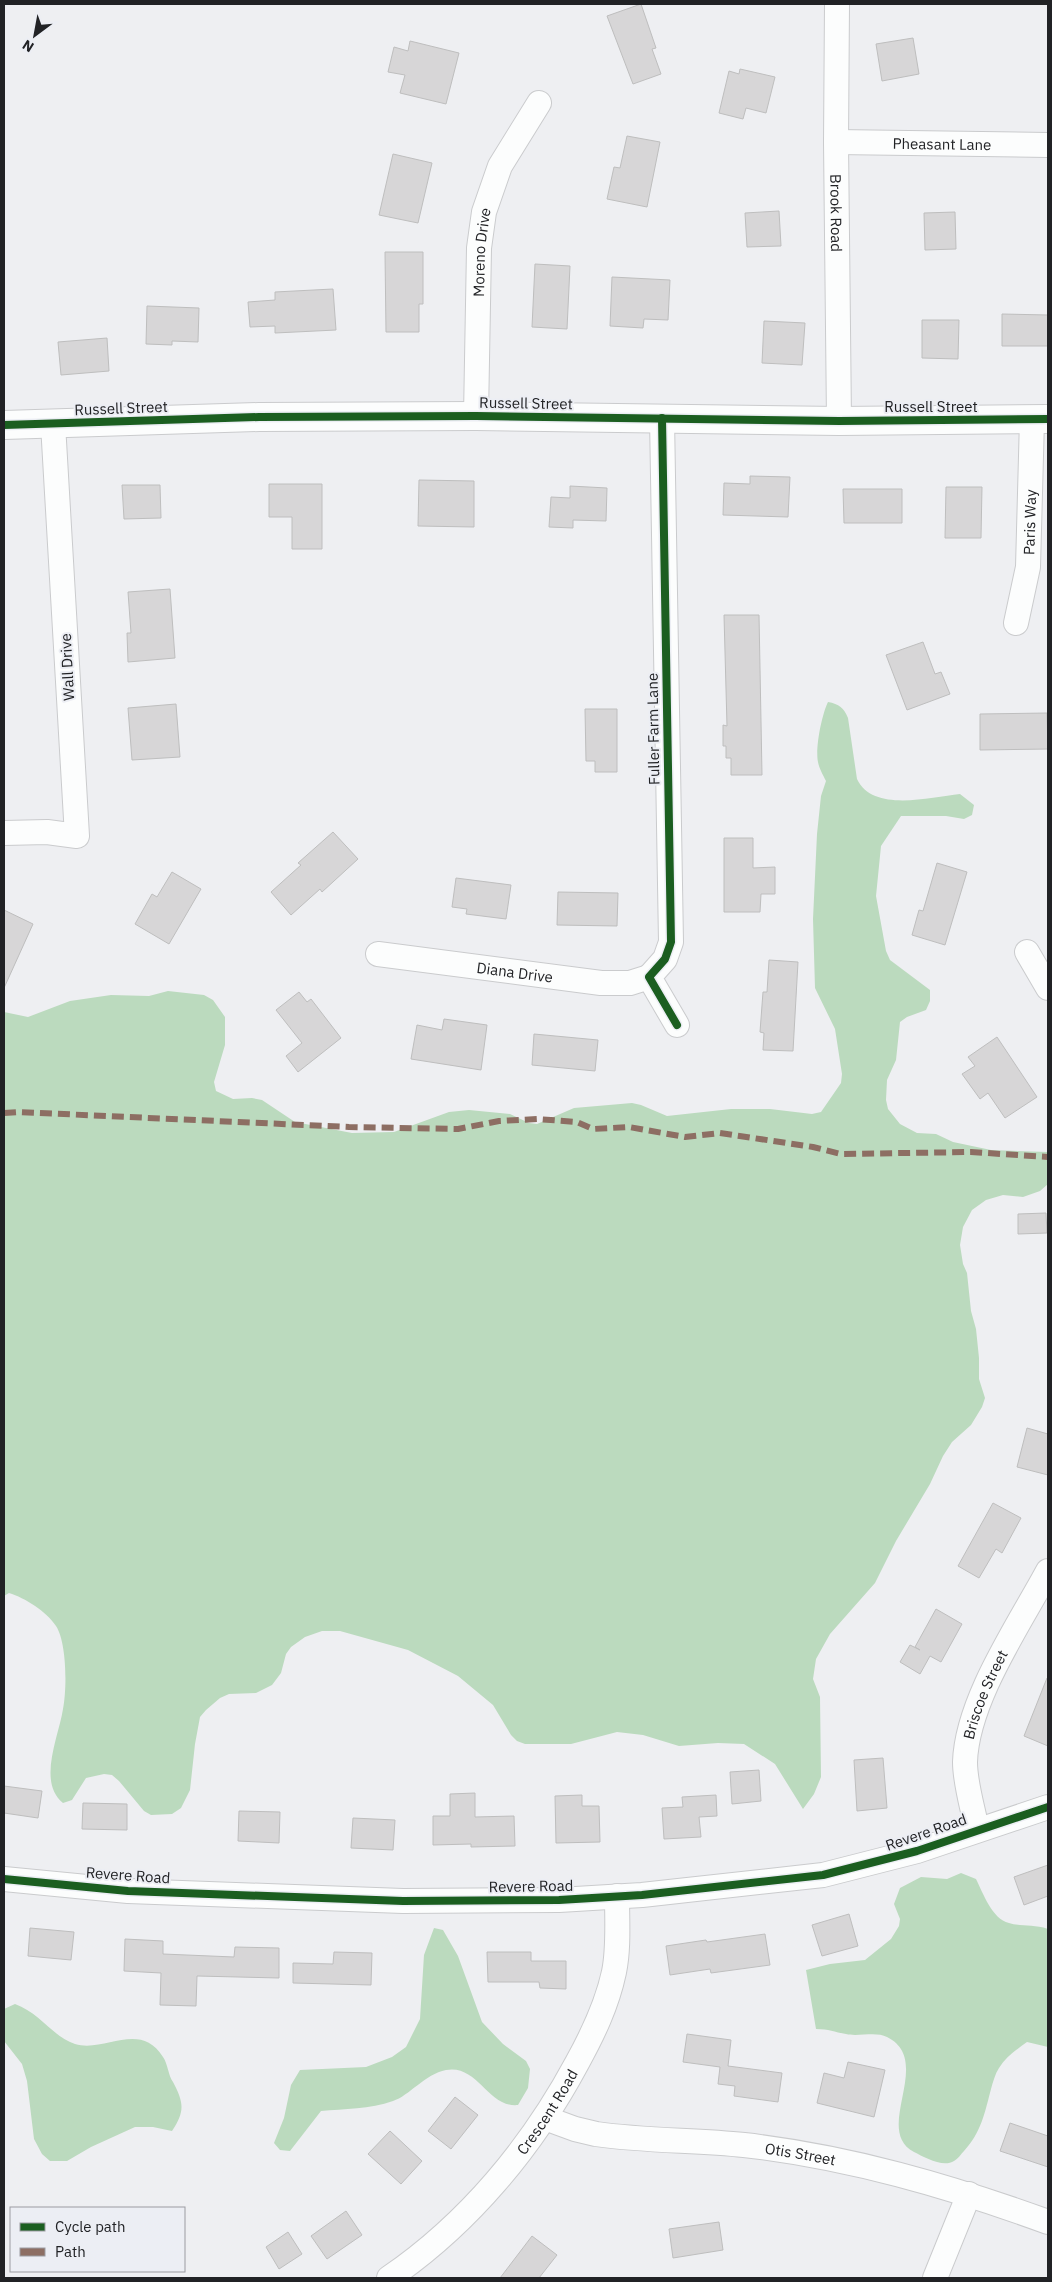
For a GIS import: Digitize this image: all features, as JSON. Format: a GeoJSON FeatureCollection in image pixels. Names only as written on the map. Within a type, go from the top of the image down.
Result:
{"type":"FeatureCollection","features":[{"type":"Feature","properties":{"kind":"street","name":"Brook Road"},"geometry":{"type":"LineString","coordinates":[[837,4],[836,142],[839,421]]}},
{"type":"Feature","properties":{"kind":"street","name":"Moreno Drive"},"geometry":{"type":"LineString","coordinates":[[476,416],[479,248],[484,212],[500,166],[539,103]]}},
{"type":"Feature","properties":{"kind":"street","name":"Pheasant Lane"},"geometry":{"type":"LineString","coordinates":[[836,142],[1048,145]]}},
{"type":"Feature","properties":{"kind":"street","name":"Russell Street"},"geometry":{"type":"LineString","coordinates":[[4,425],[259,417],[476,416],[839,421],[1040,419]]}},
{"type":"Feature","properties":{"kind":"street","name":"Fuller Farm Lane"},"geometry":{"type":"LineString","coordinates":[[649,976],[665,959],[671,942],[662,418]]}},
{"type":"Feature","properties":{"kind":"street","name":"Paris Way"},"geometry":{"type":"LineString","coordinates":[[1016,623],[1028,567],[1040,419]]}},
{"type":"Feature","properties":{"kind":"street","name":"Wall Drive"},"geometry":{"type":"LineString","coordinates":[[4,833],[47,832],[77,836],[53,424]]}},
{"type":"Feature","properties":{"kind":"street"},"geometry":{"type":"LineString","coordinates":[[1028,952],[1048,988]]}},
{"type":"Feature","properties":{"kind":"street","name":"Diana Drive"},"geometry":{"type":"LineString","coordinates":[[378,954],[609,984],[630,983],[649,976]]}},
{"type":"Feature","properties":{"kind":"street"},"geometry":{"type":"LineString","coordinates":[[649,976],[677,1024]]}},
{"type":"Feature","properties":{"kind":"street","name":"Briscoe Street"},"geometry":{"type":"LineString","coordinates":[[977,1830],[965,1763],[971,1723],[991,1675],[1048,1571]]}},
{"type":"Feature","properties":{"kind":"street","name":"Revere Road"},"geometry":{"type":"LineString","coordinates":[[4,1879],[128,1891],[403,1901],[558,1900],[617,1896],[822,1875],[888,1860],[1048,1807]]}},
{"type":"Feature","properties":{"kind":"street","name":"Crescent Road"},"geometry":{"type":"LineString","coordinates":[[389,2278],[430,2248],[464,2214],[497,2179],[546,2118],[595,2028],[610,1989],[616,1959],[617,1896]]}},
{"type":"Feature","properties":{"kind":"street","name":"Otis Street"},"geometry":{"type":"LineString","coordinates":[[546,2118],[580,2131],[603,2135],[745,2145],[839,2160],[893,2172],[969,2194],[1048,2222]]}},
{"type":"Feature","properties":{"kind":"street"},"geometry":{"type":"LineString","coordinates":[[935,2278],[969,2194]]}},
{"type":"Feature","properties":{"kind":"green space"},"geometry":{"type":"Polygon","coordinates":[[[828,702],[841,707],[848,718],[857,779],[865,790],[876,796],[903,800],[918,800],[960,794],[974,805],[972,815],[964,819],[946,816],[901,816],[881,846],[876,896],[886,951],[890,960],[930,990],[930,1001],[926,1010],[907,1017],[900,1022],[896,1060],[887,1080],[886,1100],[888,1109],[900,1124],[917,1133],[936,1134],[953,1142],[991,1150],[1048,1152],[1048,1184],[1040,1191],[1023,1197],[1003,1195],[986,1200],[972,1210],[963,1227],[960,1245],[963,1264],[967,1273],[971,1311],[976,1329],[979,1379],[985,1398],[971,1425],[952,1442],[943,1456],[930,1484],[896,1541],[875,1583],[830,1634],[816,1659],[813,1679],[820,1697],[821,1777],[814,1794],[803,1809],[775,1764],[744,1744],[718,1743],[679,1746],[643,1735],[617,1732],[571,1744],[525,1744],[517,1741],[511,1735],[493,1705],[458,1676],[408,1650],[340,1631],[322,1631],[305,1637],[291,1647],[286,1654],[281,1673],[272,1685],[256,1693],[229,1694],[220,1698],[200,1717],[190,1790],[181,1808],[172,1814],[151,1815],[144,1811],[119,1781],[112,1775],[104,1774],[86,1778],[72,1800],[63,1803],[55,1794],[51,1783],[52,1758],[61,1720],[65,1690],[64,1654],[60,1634],[52,1620],[35,1606],[9,1593],[4,1596],[4,1012],[28,1017],[70,1001],[111,995],[149,996],[168,991],[204,995],[213,1000],[225,1017],[225,1045],[214,1082],[216,1091],[233,1099],[252,1098],[262,1100],[295,1122],[352,1133],[394,1132],[449,1112],[469,1110],[510,1114],[529,1123],[537,1124],[574,1108],[632,1103],[667,1116],[731,1109],[770,1109],[812,1114],[821,1112],[841,1083],[842,1074],[835,1029],[815,988],[813,919],[817,834],[821,796],[826,781],[821,772],[817,748],[821,723],[828,702]]]}},
{"type":"Feature","properties":{"kind":"green space"},"geometry":{"type":"Polygon","coordinates":[[[961,1873],[976,1879],[989,1905],[1003,1921],[1048,1929],[1048,2047],[1027,2042],[1005,2060],[995,2075],[984,2114],[975,2137],[957,2159],[950,2163],[939,2163],[914,2152],[903,2142],[899,2128],[906,2078],[906,2062],[900,2048],[883,2035],[851,2035],[816,2029],[806,1970],[830,1964],[865,1960],[891,1939],[899,1926],[900,1919],[894,1904],[900,1888],[921,1877],[947,1879],[961,1873]]]}},
{"type":"Feature","properties":{"kind":"green space"},"geometry":{"type":"Polygon","coordinates":[[[434,1928],[443,1930],[458,1956],[482,2022],[503,2044],[526,2061],[530,2069],[528,2088],[518,2105],[508,2104],[499,2100],[467,2073],[457,2070],[446,2070],[424,2080],[405,2095],[384,2104],[321,2111],[290,2151],[280,2150],[274,2143],[284,2118],[291,2085],[300,2070],[366,2067],[392,2057],[406,2047],[420,2019],[424,1955],[434,1928]]]}},
{"type":"Feature","properties":{"kind":"green space"},"geometry":{"type":"Polygon","coordinates":[[[15,2004],[32,2013],[67,2041],[75,2044],[86,2046],[98,2045],[133,2039],[144,2041],[154,2046],[165,2060],[181,2101],[181,2112],[172,2131],[153,2127],[135,2127],[91,2147],[67,2161],[50,2161],[42,2154],[34,2139],[27,2081],[22,2064],[4,2041],[4,2009],[15,2004]]]}},
{"type":"Feature","properties":{"kind":"building"},"geometry":{"type":"Polygon","coordinates":[[[641,4],[656,48],[652,49],[661,74],[633,84],[607,16],[641,4]]]}},
{"type":"Feature","properties":{"kind":"building"},"geometry":{"type":"Polygon","coordinates":[[[913,38],[919,74],[882,81],[876,44],[913,38]]]}},
{"type":"Feature","properties":{"kind":"building"},"geometry":{"type":"Polygon","coordinates":[[[410,41],[459,53],[446,104],[400,93],[405,75],[388,72],[394,47],[408,51],[410,41]]]}},
{"type":"Feature","properties":{"kind":"building"},"geometry":{"type":"Polygon","coordinates":[[[740,69],[775,77],[766,113],[746,108],[743,119],[719,113],[729,71],[739,74],[740,69]]]}},
{"type":"Feature","properties":{"kind":"building"},"geometry":{"type":"Polygon","coordinates":[[[627,136],[660,142],[647,207],[607,199],[614,167],[620,168],[627,136]]]}},
{"type":"Feature","properties":{"kind":"building"},"geometry":{"type":"Polygon","coordinates":[[[393,154],[432,163],[418,223],[379,215],[393,154]]]}},
{"type":"Feature","properties":{"kind":"building"},"geometry":{"type":"Polygon","coordinates":[[[779,211],[781,246],[747,247],[745,213],[779,211]]]}},
{"type":"Feature","properties":{"kind":"building"},"geometry":{"type":"Polygon","coordinates":[[[955,212],[956,249],[925,250],[924,213],[955,212]]]}},
{"type":"Feature","properties":{"kind":"building"},"geometry":{"type":"Polygon","coordinates":[[[385,252],[423,252],[423,304],[419,304],[419,332],[386,332],[385,252]]]}},
{"type":"Feature","properties":{"kind":"building"},"geometry":{"type":"Polygon","coordinates":[[[535,264],[570,266],[567,329],[532,327],[535,264]]]}},
{"type":"Feature","properties":{"kind":"building"},"geometry":{"type":"Polygon","coordinates":[[[612,277],[670,280],[668,320],[644,319],[643,328],[610,326],[612,277]]]}},
{"type":"Feature","properties":{"kind":"building"},"geometry":{"type":"Polygon","coordinates":[[[333,289],[336,330],[275,333],[275,326],[250,327],[248,302],[275,300],[275,292],[333,289]]]}},
{"type":"Feature","properties":{"kind":"building"},"geometry":{"type":"Polygon","coordinates":[[[147,306],[199,308],[198,342],[172,341],[172,345],[146,344],[147,306]]]}},
{"type":"Feature","properties":{"kind":"building"},"geometry":{"type":"Polygon","coordinates":[[[1002,314],[1048,315],[1048,346],[1002,346],[1002,314]]]}},
{"type":"Feature","properties":{"kind":"building"},"geometry":{"type":"Polygon","coordinates":[[[922,320],[959,320],[958,359],[922,358],[922,320]]]}},
{"type":"Feature","properties":{"kind":"building"},"geometry":{"type":"Polygon","coordinates":[[[764,321],[805,323],[802,365],[762,363],[764,321]]]}},
{"type":"Feature","properties":{"kind":"building"},"geometry":{"type":"Polygon","coordinates":[[[107,338],[109,371],[61,375],[58,342],[107,338]]]}},
{"type":"Feature","properties":{"kind":"building"},"geometry":{"type":"Polygon","coordinates":[[[750,476],[790,477],[788,517],[723,515],[724,483],[750,484],[750,476]]]}},
{"type":"Feature","properties":{"kind":"building"},"geometry":{"type":"Polygon","coordinates":[[[419,480],[474,481],[474,527],[418,526],[419,480]]]}},
{"type":"Feature","properties":{"kind":"building"},"geometry":{"type":"Polygon","coordinates":[[[269,484],[322,484],[322,549],[292,549],[292,517],[269,517],[269,484]]]}},
{"type":"Feature","properties":{"kind":"building"},"geometry":{"type":"Polygon","coordinates":[[[122,485],[160,485],[161,518],[124,519],[122,485]]]}},
{"type":"Feature","properties":{"kind":"building"},"geometry":{"type":"Polygon","coordinates":[[[570,486],[607,488],[606,521],[573,520],[573,528],[549,527],[551,497],[570,498],[570,486]]]}},
{"type":"Feature","properties":{"kind":"building"},"geometry":{"type":"Polygon","coordinates":[[[946,487],[982,487],[981,538],[945,538],[946,487]]]}},
{"type":"Feature","properties":{"kind":"building"},"geometry":{"type":"Polygon","coordinates":[[[843,489],[902,489],[902,523],[844,523],[843,489]]]}},
{"type":"Feature","properties":{"kind":"building"},"geometry":{"type":"Polygon","coordinates":[[[170,589],[175,658],[128,662],[127,633],[131,633],[128,592],[170,589]]]}},
{"type":"Feature","properties":{"kind":"building"},"geometry":{"type":"Polygon","coordinates":[[[724,615],[759,615],[762,775],[731,775],[731,758],[726,758],[726,746],[723,746],[723,725],[727,726],[724,615]]]}},
{"type":"Feature","properties":{"kind":"building"},"geometry":{"type":"Polygon","coordinates":[[[923,642],[935,674],[941,672],[950,694],[907,710],[886,655],[923,642]]]}},
{"type":"Feature","properties":{"kind":"building"},"geometry":{"type":"Polygon","coordinates":[[[176,704],[180,757],[132,760],[128,708],[176,704]]]}},
{"type":"Feature","properties":{"kind":"building"},"geometry":{"type":"Polygon","coordinates":[[[585,709],[617,709],[617,772],[595,772],[595,761],[586,761],[585,709]]]}},
{"type":"Feature","properties":{"kind":"building"},"geometry":{"type":"Polygon","coordinates":[[[1047,713],[1048,749],[980,750],[980,714],[1047,713]]]}},
{"type":"Feature","properties":{"kind":"building"},"geometry":{"type":"Polygon","coordinates":[[[333,832],[358,859],[322,892],[320,889],[291,915],[271,892],[301,865],[298,863],[333,832]]]}},
{"type":"Feature","properties":{"kind":"building"},"geometry":{"type":"Polygon","coordinates":[[[724,838],[753,838],[753,868],[775,867],[775,894],[761,894],[760,912],[724,912],[724,838]]]}},
{"type":"Feature","properties":{"kind":"building"},"geometry":{"type":"Polygon","coordinates":[[[937,863],[967,872],[945,945],[912,935],[919,910],[923,911],[937,863]]]}},
{"type":"Feature","properties":{"kind":"building"},"geometry":{"type":"Polygon","coordinates":[[[172,872],[201,889],[169,944],[135,924],[152,894],[157,897],[172,872]]]}},
{"type":"Feature","properties":{"kind":"building"},"geometry":{"type":"Polygon","coordinates":[[[456,878],[511,885],[506,919],[466,914],[467,909],[452,907],[456,878]]]}},
{"type":"Feature","properties":{"kind":"building"},"geometry":{"type":"Polygon","coordinates":[[[558,892],[618,893],[617,926],[557,925],[558,892]]]}},
{"type":"Feature","properties":{"kind":"building"},"geometry":{"type":"Polygon","coordinates":[[[4,910],[33,924],[4,988],[4,910]]]}},
{"type":"Feature","properties":{"kind":"building"},"geometry":{"type":"Polygon","coordinates":[[[769,960],[798,962],[793,1051],[763,1050],[764,1033],[760,1032],[763,992],[767,992],[769,960]]]}},
{"type":"Feature","properties":{"kind":"building"},"geometry":{"type":"Polygon","coordinates":[[[299,992],[307,1002],[311,999],[341,1038],[298,1072],[286,1056],[302,1043],[276,1010],[299,992]]]}},
{"type":"Feature","properties":{"kind":"building"},"geometry":{"type":"Polygon","coordinates":[[[444,1019],[487,1025],[481,1070],[411,1059],[417,1025],[442,1030],[444,1019]]]}},
{"type":"Feature","properties":{"kind":"building"},"geometry":{"type":"Polygon","coordinates":[[[534,1034],[598,1040],[595,1071],[532,1065],[534,1034]]]}},
{"type":"Feature","properties":{"kind":"building"},"geometry":{"type":"Polygon","coordinates":[[[997,1037],[1037,1097],[1005,1118],[988,1093],[980,1099],[962,1074],[975,1066],[968,1057],[997,1037]]]}},
{"type":"Feature","properties":{"kind":"building"},"geometry":{"type":"Polygon","coordinates":[[[1046,1213],[1047,1233],[1018,1234],[1018,1214],[1046,1213]]]}},
{"type":"Feature","properties":{"kind":"building"},"geometry":{"type":"Polygon","coordinates":[[[1027,1428],[1048,1434],[1048,1475],[1017,1467],[1027,1428]]]}},
{"type":"Feature","properties":{"kind":"building"},"geometry":{"type":"Polygon","coordinates":[[[993,1503],[1021,1518],[1002,1553],[996,1549],[979,1578],[958,1566],[993,1503]]]}},
{"type":"Feature","properties":{"kind":"building"},"geometry":{"type":"Polygon","coordinates":[[[936,1609],[962,1624],[941,1662],[930,1656],[920,1674],[900,1662],[910,1645],[920,1650],[915,1647],[936,1609]]]}},
{"type":"Feature","properties":{"kind":"building"},"geometry":{"type":"Polygon","coordinates":[[[1048,1678],[1048,1746],[1024,1736],[1048,1678]]]}},
{"type":"Feature","properties":{"kind":"building"},"geometry":{"type":"Polygon","coordinates":[[[883,1758],[887,1808],[857,1811],[854,1760],[883,1758]]]}},
{"type":"Feature","properties":{"kind":"building"},"geometry":{"type":"Polygon","coordinates":[[[759,1770],[761,1801],[732,1804],[730,1772],[759,1770]]]}},
{"type":"Feature","properties":{"kind":"building"},"geometry":{"type":"Polygon","coordinates":[[[4,1786],[42,1791],[38,1818],[4,1813],[4,1786]]]}},
{"type":"Feature","properties":{"kind":"building"},"geometry":{"type":"Polygon","coordinates":[[[475,1793],[475,1817],[514,1816],[515,1846],[471,1847],[471,1844],[433,1845],[433,1816],[450,1816],[450,1794],[475,1793]]]}},
{"type":"Feature","properties":{"kind":"building"},"geometry":{"type":"Polygon","coordinates":[[[582,1795],[582,1806],[599,1806],[600,1842],[556,1843],[555,1796],[582,1795]]]}},
{"type":"Feature","properties":{"kind":"building"},"geometry":{"type":"Polygon","coordinates":[[[716,1795],[717,1816],[699,1817],[701,1837],[664,1839],[662,1808],[683,1807],[682,1797],[716,1795]]]}},
{"type":"Feature","properties":{"kind":"building"},"geometry":{"type":"Polygon","coordinates":[[[83,1803],[127,1804],[127,1830],[82,1829],[83,1803]]]}},
{"type":"Feature","properties":{"kind":"building"},"geometry":{"type":"Polygon","coordinates":[[[239,1811],[280,1812],[279,1843],[238,1841],[239,1811]]]}},
{"type":"Feature","properties":{"kind":"building"},"geometry":{"type":"Polygon","coordinates":[[[353,1818],[395,1820],[393,1850],[351,1848],[353,1818]]]}},
{"type":"Feature","properties":{"kind":"building"},"geometry":{"type":"Polygon","coordinates":[[[1048,1865],[1048,1896],[1024,1905],[1014,1877],[1048,1865]]]}},
{"type":"Feature","properties":{"kind":"building"},"geometry":{"type":"Polygon","coordinates":[[[849,1914],[858,1946],[822,1956],[812,1925],[849,1914]]]}},
{"type":"Feature","properties":{"kind":"building"},"geometry":{"type":"Polygon","coordinates":[[[30,1928],[74,1932],[71,1960],[28,1956],[30,1928]]]}},
{"type":"Feature","properties":{"kind":"building"},"geometry":{"type":"Polygon","coordinates":[[[765,1934],[770,1965],[711,1973],[710,1969],[670,1975],[666,1946],[765,1934]]]}},
{"type":"Feature","properties":{"kind":"building"},"geometry":{"type":"Polygon","coordinates":[[[125,1939],[163,1941],[163,1954],[234,1957],[235,1947],[279,1948],[279,1978],[197,1976],[196,2006],[160,2005],[161,1973],[124,1971],[125,1939]]]}},
{"type":"Feature","properties":{"kind":"building"},"geometry":{"type":"Polygon","coordinates":[[[334,1952],[372,1953],[371,1985],[293,1983],[293,1963],[333,1964],[334,1952]]]}},
{"type":"Feature","properties":{"kind":"building"},"geometry":{"type":"Polygon","coordinates":[[[487,1952],[531,1952],[531,1961],[566,1961],[566,1989],[540,1988],[539,1982],[488,1982],[487,1952]]]}},
{"type":"Feature","properties":{"kind":"building"},"geometry":{"type":"Polygon","coordinates":[[[687,2034],[731,2040],[728,2066],[782,2073],[778,2102],[734,2096],[735,2086],[718,2084],[720,2067],[683,2062],[687,2034]]]}},
{"type":"Feature","properties":{"kind":"building"},"geometry":{"type":"Polygon","coordinates":[[[848,2062],[885,2070],[874,2117],[817,2103],[824,2073],[844,2078],[848,2062]]]}},
{"type":"Feature","properties":{"kind":"building"},"geometry":{"type":"Polygon","coordinates":[[[455,2097],[478,2115],[451,2149],[428,2131],[455,2097]]]}},
{"type":"Feature","properties":{"kind":"building"},"geometry":{"type":"Polygon","coordinates":[[[1010,2123],[1048,2136],[1048,2167],[1000,2151],[1010,2123]]]}},
{"type":"Feature","properties":{"kind":"building"},"geometry":{"type":"Polygon","coordinates":[[[390,2131],[422,2161],[401,2184],[368,2154],[390,2131]]]}},
{"type":"Feature","properties":{"kind":"building"},"geometry":{"type":"Polygon","coordinates":[[[346,2211],[362,2235],[327,2259],[311,2236],[346,2211]]]}},
{"type":"Feature","properties":{"kind":"building"},"geometry":{"type":"Polygon","coordinates":[[[719,2222],[723,2250],[673,2258],[669,2229],[719,2222]]]}},
{"type":"Feature","properties":{"kind":"building"},"geometry":{"type":"Polygon","coordinates":[[[288,2232],[302,2254],[279,2269],[266,2247],[288,2232]]]}},
{"type":"Feature","properties":{"kind":"building"},"geometry":{"type":"Polygon","coordinates":[[[532,2236],[557,2255],[539,2278],[500,2278],[532,2236]]]}},
{"type":"Feature","properties":{"kind":"marked path"},"geometry":{"type":"LineString","coordinates":[[4,1113],[18,1112],[349,1127],[458,1129],[499,1121],[537,1119],[577,1122],[593,1129],[629,1127],[685,1137],[720,1133],[813,1147],[841,1154],[971,1152],[1048,1157]]}},
{"type":"Feature","properties":{"kind":"cycle path"},"geometry":{"type":"LineString","coordinates":[[4,425],[259,417],[476,416],[839,421],[1048,419]]}},
{"type":"Feature","properties":{"kind":"cycle path"},"geometry":{"type":"LineString","coordinates":[[662,418],[671,942],[665,959],[649,977],[677,1025]]}},
{"type":"Feature","properties":{"kind":"cycle path"},"geometry":{"type":"LineString","coordinates":[[4,1879],[128,1891],[403,1901],[559,1900],[642,1895],[823,1875],[917,1851],[1048,1807]]}}]}
